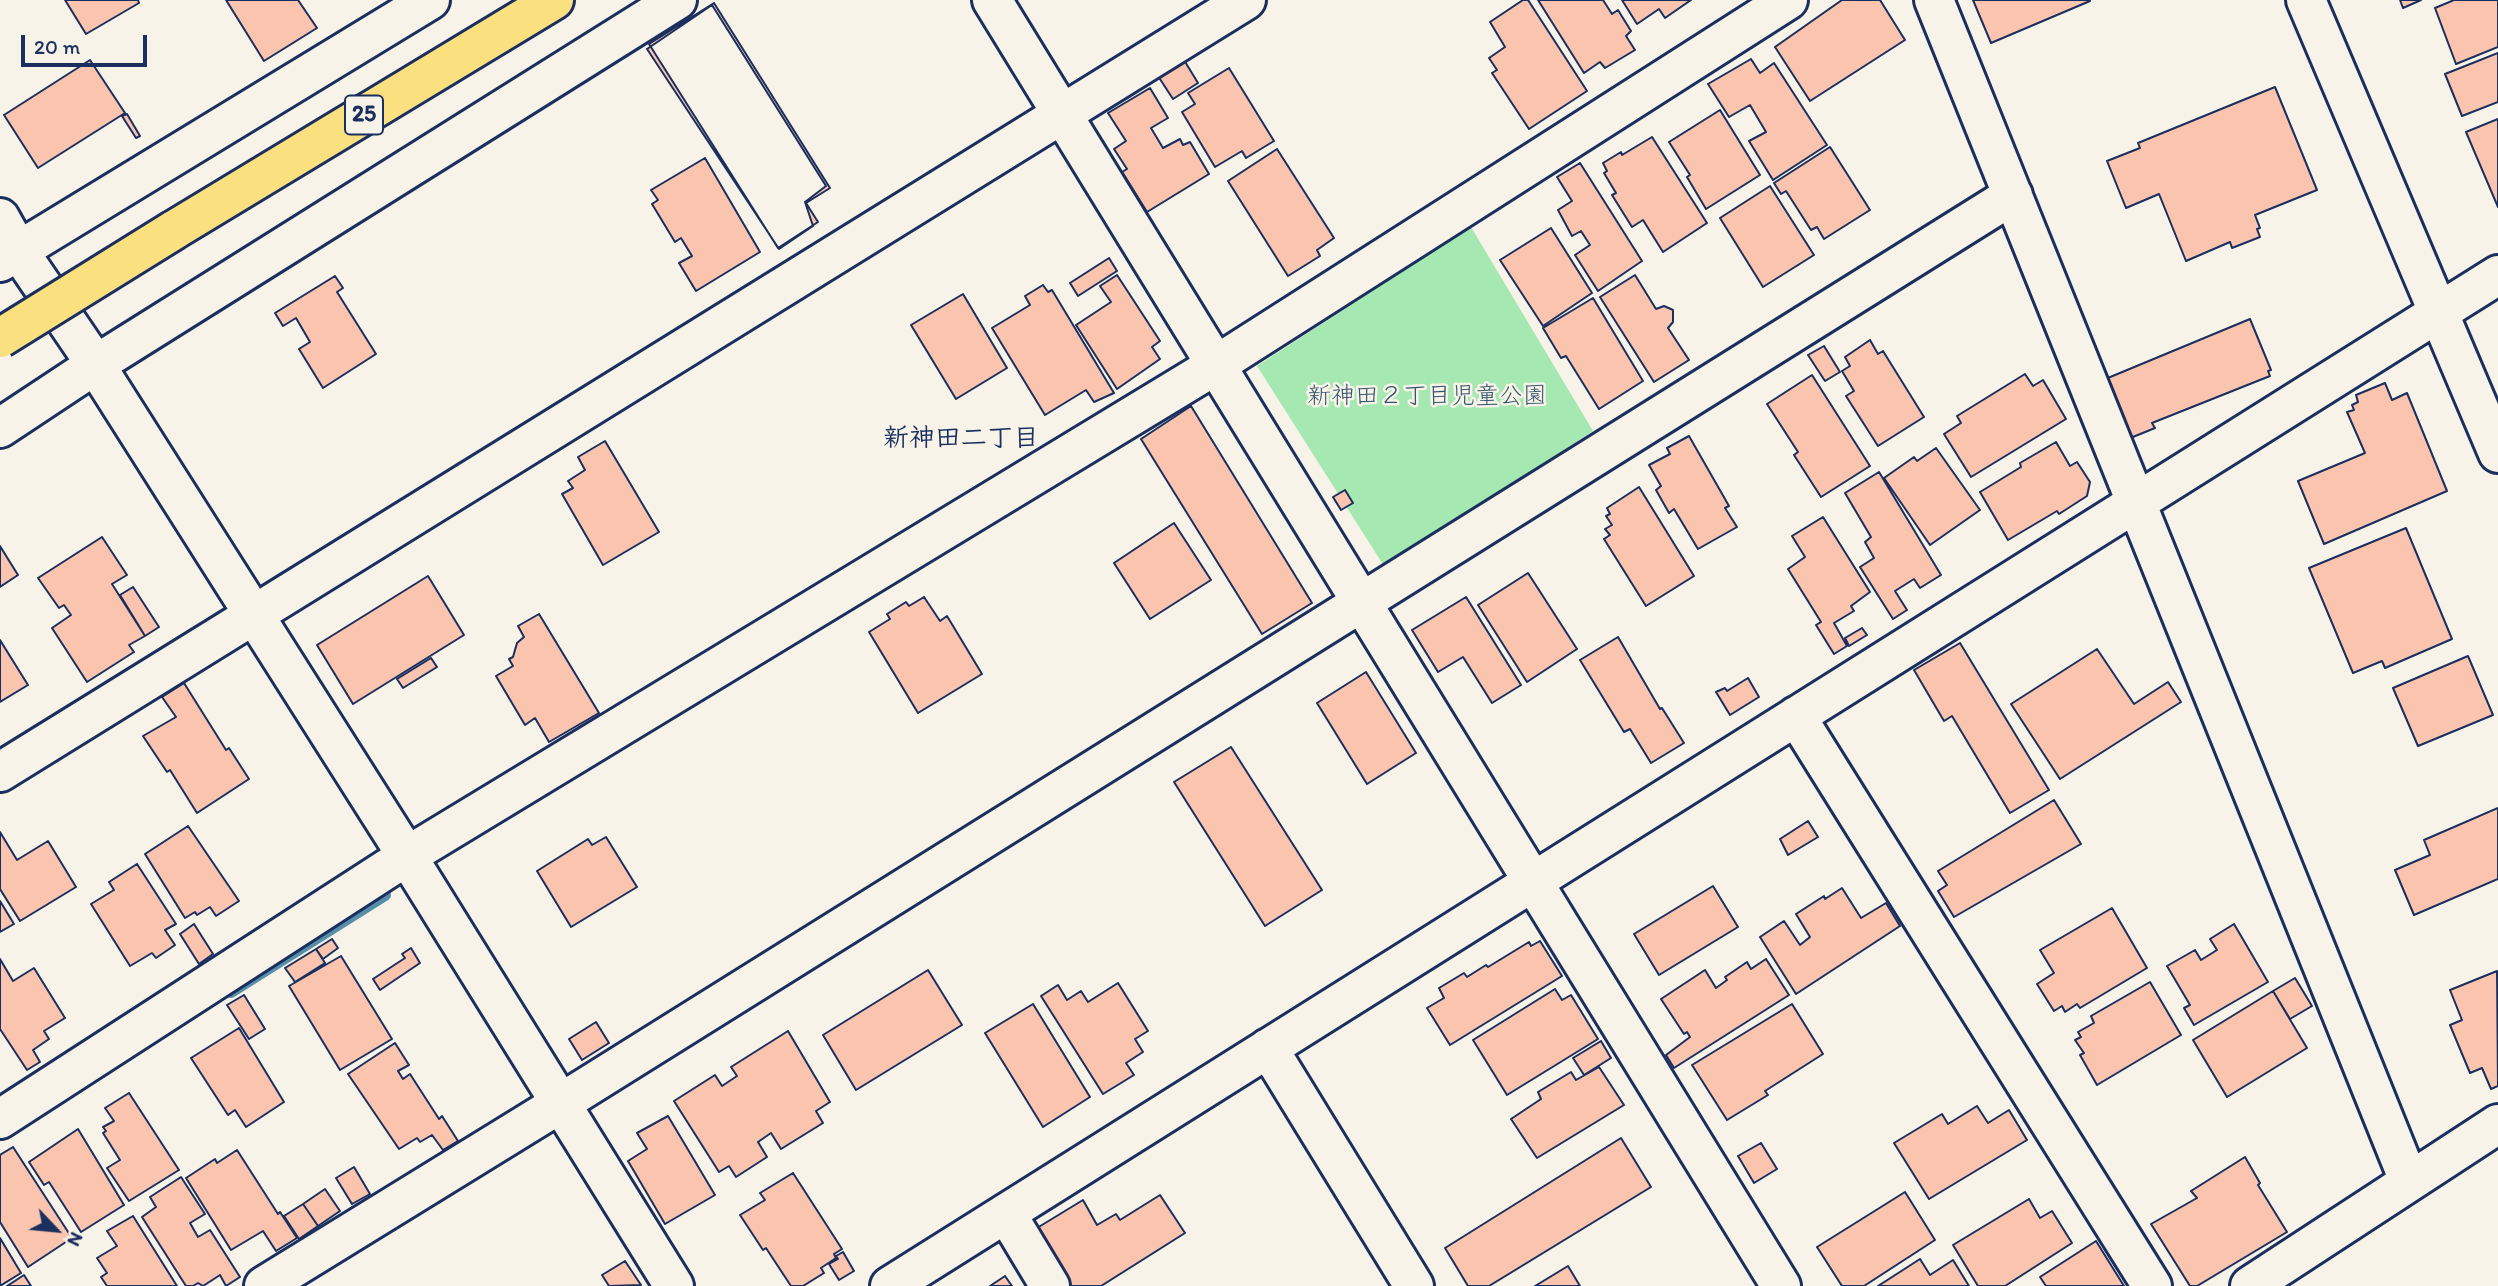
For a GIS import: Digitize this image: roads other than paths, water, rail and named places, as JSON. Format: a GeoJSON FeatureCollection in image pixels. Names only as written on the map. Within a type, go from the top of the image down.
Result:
{"type":"FeatureCollection","features":[{"type":"Feature","properties":{"kind":"main road","name":"25"},"geometry":{"type":"LineString","coordinates":[[0,338],[554,0]]}},
{"type":"Feature","properties":{"kind":"street"},"geometry":{"type":"LineString","coordinates":[[430,0],[6,243],[95,365],[407,856],[674,1286]]}},
{"type":"Feature","properties":{"kind":"street"},"geometry":{"type":"LineString","coordinates":[[0,428],[95,365],[677,0]]}},
{"type":"Feature","properties":{"kind":"street"},"geometry":{"type":"LineString","coordinates":[[992,0],[1782,1286]]}},
{"type":"Feature","properties":{"kind":"street"},"geometry":{"type":"LineString","coordinates":[[0,772],[1246,0]]}},
{"type":"Feature","properties":{"kind":"street"},"geometry":{"type":"LineString","coordinates":[[0,1119],[407,856],[1216,365],[1788,0]]}},
{"type":"Feature","properties":{"kind":"street"},"geometry":{"type":"LineString","coordinates":[[1934,0],[2409,1181]]}},
{"type":"Feature","properties":{"kind":"street"},"geometry":{"type":"LineString","coordinates":[[2306,0],[2498,453]]}},
{"type":"Feature","properties":{"kind":"street"},"geometry":{"type":"LineString","coordinates":[[264,1286],[2013,195]]}},
{"type":"Feature","properties":{"kind":"street"},"geometry":{"type":"LineString","coordinates":[[890,1286],[2498,275]]}},
{"type":"Feature","properties":{"kind":"street"},"geometry":{"type":"LineString","coordinates":[[1796,716],[2152,1286]]}},
{"type":"Feature","properties":{"kind":"street"},"geometry":{"type":"LineString","coordinates":[[1268,1048],[1414,1286]]}},
{"type":"Feature","properties":{"kind":"street"},"geometry":{"type":"LineString","coordinates":[[2250,1286],[2498,1124]]}},
{"type":"Feature","properties":{"kind":"street"},"geometry":{"type":"LineString","coordinates":[[1006,1213],[1050,1286]]}},
{"type":"Feature","properties":{"kind":"waterway"},"geometry":{"type":"LineString","coordinates":[[231,992],[385,895]]}},
{"type":"Feature","properties":{"kind":"district","name":"新神田二丁目"},"geometry":{"type":"Point","coordinates":[961,439]}},
{"type":"Feature","properties":{"kind":"park label","name":"新神田２丁目児童公園"},"geometry":{"type":"Point","coordinates":[1427,397]}}]}
